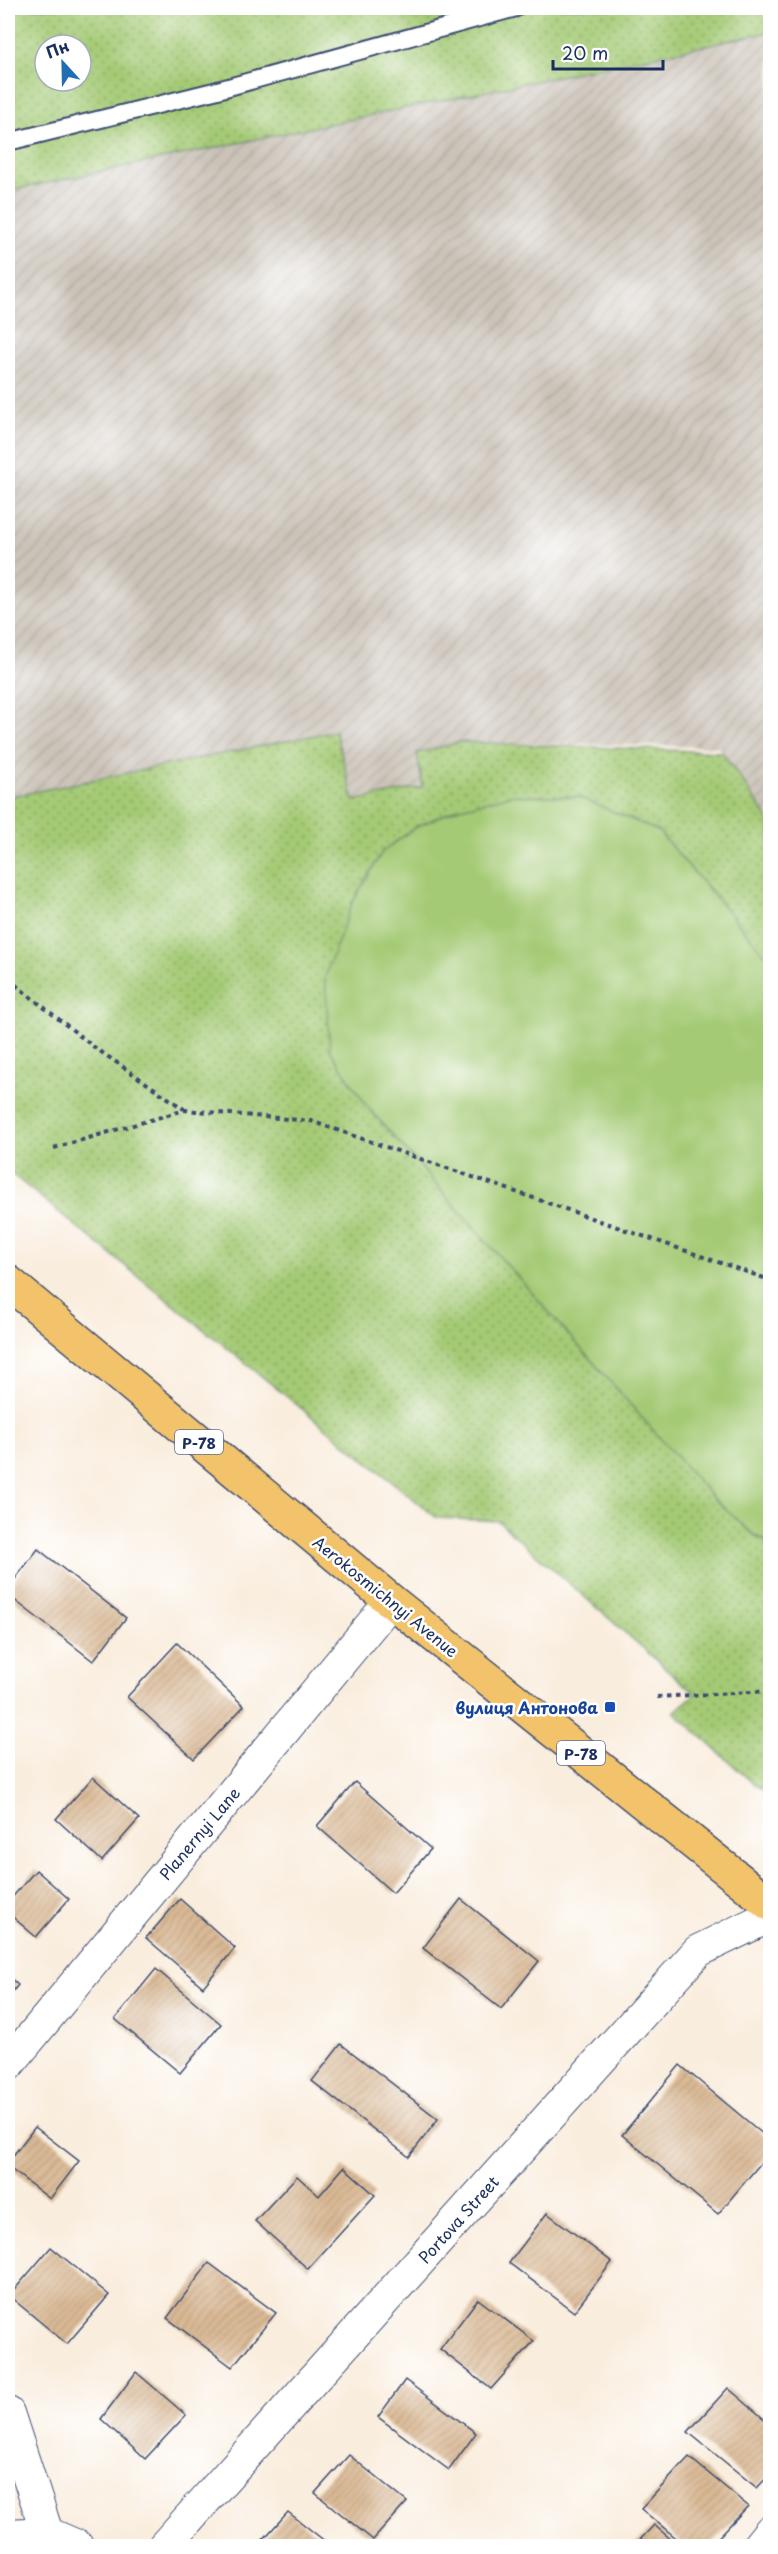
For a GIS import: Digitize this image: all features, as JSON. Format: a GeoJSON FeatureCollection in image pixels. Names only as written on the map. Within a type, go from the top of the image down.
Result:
{"type":"FeatureCollection","features":[{"type":"Feature","properties":{"kind":"highway","name":"Aerokosmichnyi Avenue"},"geometry":{"type":"LineString","coordinates":[[8,1282],[391,1601],[771,1904]]}},
{"type":"Feature","properties":{"kind":"street","name":"Planernyi Lane"},"geometry":{"type":"LineString","coordinates":[[8,2065],[391,1601]]}},
{"type":"Feature","properties":{"kind":"street","name":"Portova Street"},"geometry":{"type":"LineString","coordinates":[[164,2547],[698,1951],[771,1916]]}},
{"type":"Feature","properties":{"kind":"street"},"geometry":{"type":"LineString","coordinates":[[8,2413],[47,2533]]}},
{"type":"Feature","properties":{"kind":"street"},"geometry":{"type":"LineString","coordinates":[[758,2547],[771,2531]]}},
{"type":"Feature","properties":{"kind":"street"},"geometry":{"type":"LineString","coordinates":[[8,2535],[47,2533],[77,2547]]}},
{"type":"Feature","properties":{"kind":"lane"},"geometry":{"type":"LineString","coordinates":[[8,142],[214,91],[516,8]]}},
{"type":"Feature","properties":{"kind":"path"},"geometry":{"type":"LineString","coordinates":[[8,979],[94,1047],[185,1110]]}},
{"type":"Feature","properties":{"kind":"path"},"geometry":{"type":"LineString","coordinates":[[54,1148],[185,1110],[311,1121],[771,1280]]}},
{"type":"Feature","properties":{"kind":"path"},"geometry":{"type":"LineString","coordinates":[[657,1697],[771,1691]]}},
{"type":"Feature","properties":{"kind":"shaded area"},"geometry":{"type":"Polygon","coordinates":[[[770,32],[770,823],[718,747],[460,742],[423,787],[354,801],[334,731],[8,797],[8,191],[770,32]]]}},
{"type":"Feature","properties":{"kind":"green space"},"geometry":{"type":"Polygon","coordinates":[[[8,8],[770,8],[770,32],[8,191],[8,8]]]}},
{"type":"Feature","properties":{"kind":"green space"},"geometry":{"type":"Polygon","coordinates":[[[335,731],[354,801],[423,787],[417,753],[460,742],[722,752],[770,821],[770,960],[658,831],[457,809],[416,827],[382,852],[754,1535],[770,1543],[770,1794],[755,1785],[674,1712],[695,1694],[498,1521],[437,1518],[8,1171],[8,797],[335,731]]]}},
{"type":"Feature","properties":{"kind":"green space"},"geometry":{"type":"Polygon","coordinates":[[[511,795],[579,797],[658,831],[770,960],[770,1543],[754,1535],[712,1497],[366,1105],[330,1050],[325,977],[352,903],[382,852],[416,827],[457,809],[511,795]]]}},
{"type":"Feature","properties":{"kind":"building"},"geometry":{"type":"Polygon","coordinates":[[[38,1549],[126,1618],[93,1661],[8,1595],[8,1588],[38,1549]]]}},
{"type":"Feature","properties":{"kind":"building"},"geometry":{"type":"Polygon","coordinates":[[[177,1643],[244,1706],[194,1759],[127,1697],[177,1643]]]}},
{"type":"Feature","properties":{"kind":"building"},"geometry":{"type":"Polygon","coordinates":[[[93,1777],[139,1819],[102,1861],[56,1819],[93,1777]]]}},
{"type":"Feature","properties":{"kind":"building"},"geometry":{"type":"Polygon","coordinates":[[[355,1782],[431,1849],[393,1893],[317,1826],[355,1782]]]}},
{"type":"Feature","properties":{"kind":"building"},"geometry":{"type":"Polygon","coordinates":[[[36,1870],[69,1899],[36,1937],[8,1913],[8,1902],[36,1870]]]}},
{"type":"Feature","properties":{"kind":"building"},"geometry":{"type":"Polygon","coordinates":[[[180,1899],[235,1948],[203,1987],[146,1938],[180,1899]]]}},
{"type":"Feature","properties":{"kind":"building"},"geometry":{"type":"Polygon","coordinates":[[[461,1899],[539,1961],[501,2009],[423,1948],[461,1899]]]}},
{"type":"Feature","properties":{"kind":"building"},"geometry":{"type":"Polygon","coordinates":[[[156,1969],[221,2024],[180,2073],[115,2019],[156,1969]]]}},
{"type":"Feature","properties":{"kind":"building"},"geometry":{"type":"Polygon","coordinates":[[[8,1976],[18,1985],[8,1997],[8,1976]]]}},
{"type":"Feature","properties":{"kind":"building"},"geometry":{"type":"Polygon","coordinates":[[[341,2044],[438,2119],[409,2157],[312,2081],[341,2044]]]}},
{"type":"Feature","properties":{"kind":"building"},"geometry":{"type":"Polygon","coordinates":[[[680,2065],[770,2140],[770,2152],[718,2214],[622,2135],[680,2065]]]}},
{"type":"Feature","properties":{"kind":"building"},"geometry":{"type":"Polygon","coordinates":[[[35,2127],[79,2161],[50,2199],[8,2167],[8,2162],[35,2127]]]}},
{"type":"Feature","properties":{"kind":"building"},"geometry":{"type":"Polygon","coordinates":[[[344,2167],[375,2195],[308,2269],[255,2221],[297,2176],[319,2196],[344,2167]]]}},
{"type":"Feature","properties":{"kind":"building"},"geometry":{"type":"Polygon","coordinates":[[[547,2213],[612,2262],[574,2312],[509,2263],[547,2213]]]}},
{"type":"Feature","properties":{"kind":"building"},"geometry":{"type":"Polygon","coordinates":[[[51,2247],[109,2295],[67,2344],[9,2296],[51,2247]]]}},
{"type":"Feature","properties":{"kind":"building"},"geometry":{"type":"Polygon","coordinates":[[[209,2263],[276,2313],[232,2367],[167,2318],[209,2263]]]}},
{"type":"Feature","properties":{"kind":"building"},"geometry":{"type":"Polygon","coordinates":[[[478,2299],[534,2341],[491,2389],[440,2349],[478,2299]]]}},
{"type":"Feature","properties":{"kind":"building"},"geometry":{"type":"Polygon","coordinates":[[[136,2372],[186,2415],[145,2459],[101,2419],[136,2372]]]}},
{"type":"Feature","properties":{"kind":"building"},"geometry":{"type":"Polygon","coordinates":[[[405,2380],[476,2433],[449,2470],[378,2417],[405,2380]]]}},
{"type":"Feature","properties":{"kind":"building"},"geometry":{"type":"Polygon","coordinates":[[[728,2388],[770,2424],[770,2474],[757,2488],[688,2432],[728,2388]]]}},
{"type":"Feature","properties":{"kind":"building"},"geometry":{"type":"Polygon","coordinates":[[[349,2455],[407,2502],[373,2540],[315,2493],[349,2455]]]}},
{"type":"Feature","properties":{"kind":"building"},"geometry":{"type":"Polygon","coordinates":[[[689,2457],[748,2506],[710,2546],[686,2546],[641,2509],[689,2457]]]}},
{"type":"Feature","properties":{"kind":"building"},"geometry":{"type":"Polygon","coordinates":[[[288,2512],[331,2546],[264,2546],[260,2543],[288,2512]]]}},
{"type":"Feature","properties":{"kind":"building"},"geometry":{"type":"Polygon","coordinates":[[[654,2525],[679,2546],[634,2546],[654,2525]]]}},
{"type":"Feature","properties":{"kind":"place","name":"вулиця Антонова"},"geometry":{"type":"Point","coordinates":[610,1707]}}]}
